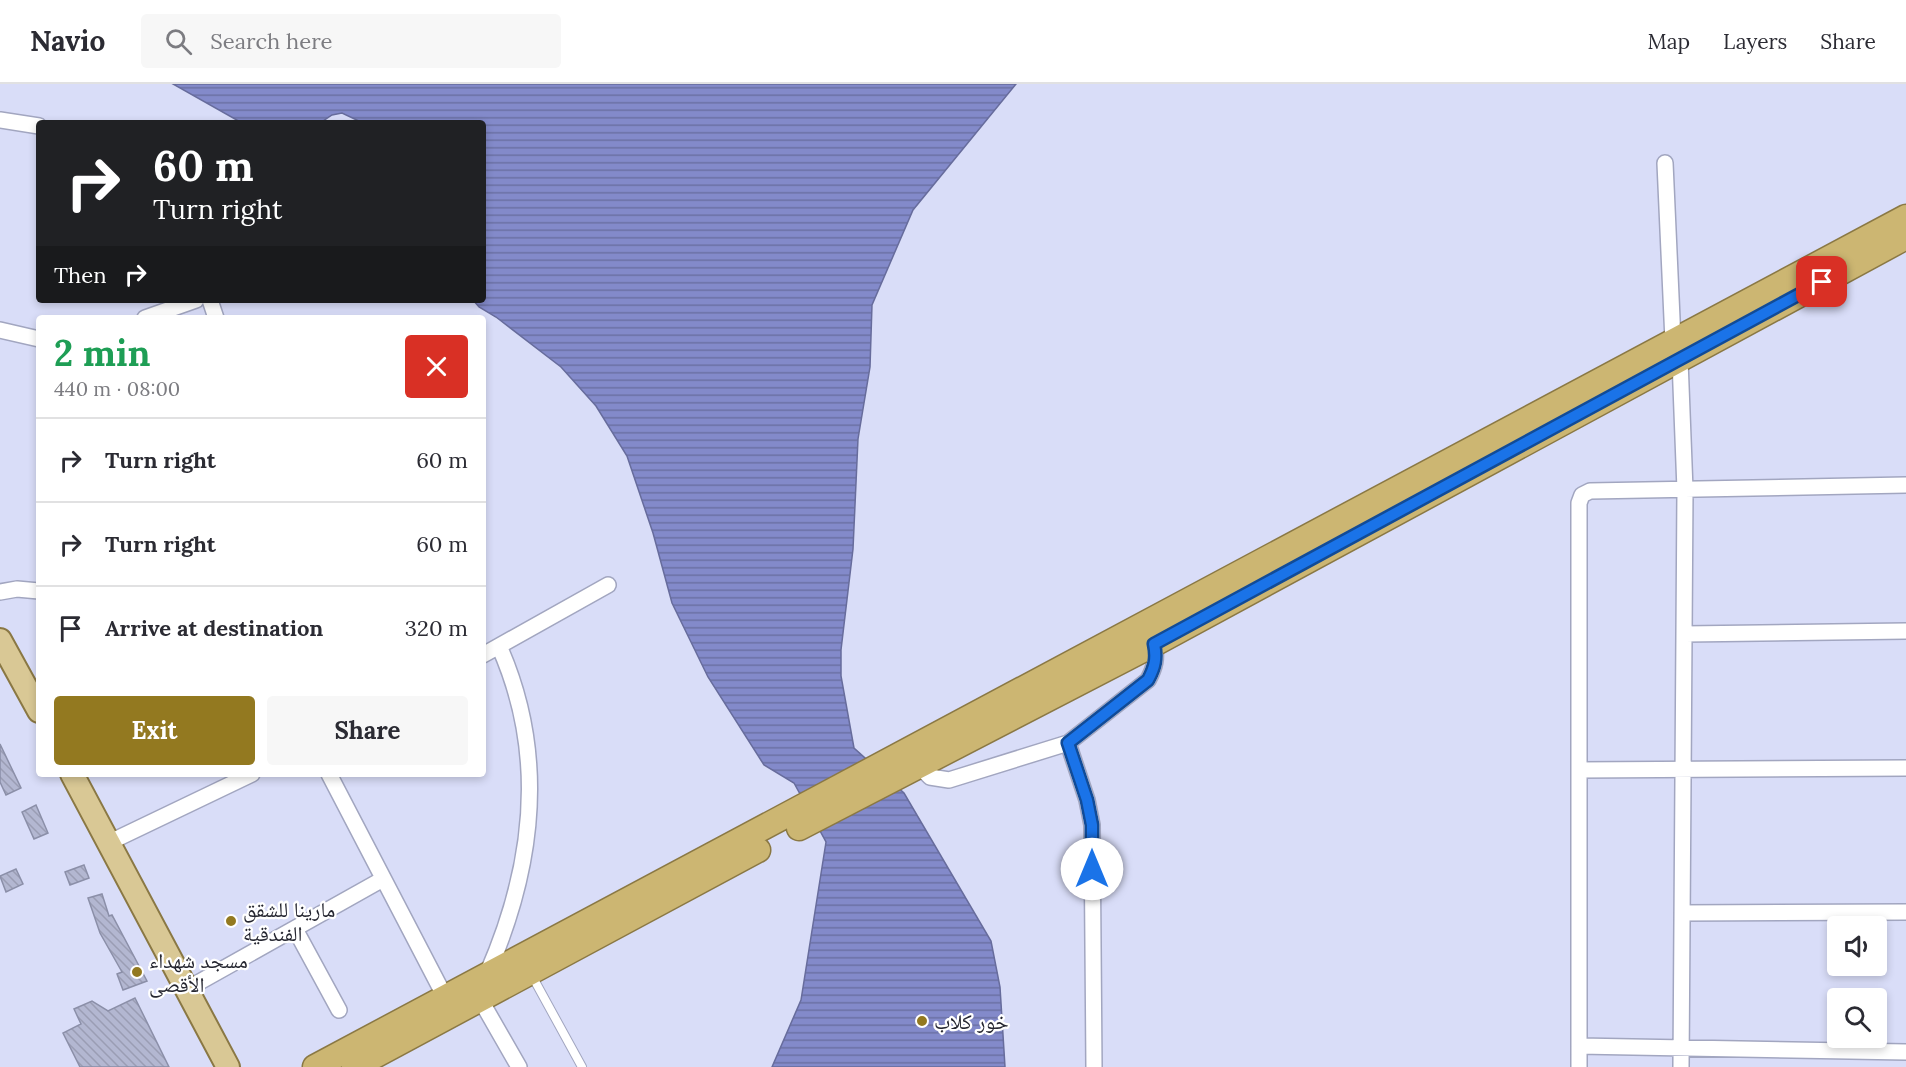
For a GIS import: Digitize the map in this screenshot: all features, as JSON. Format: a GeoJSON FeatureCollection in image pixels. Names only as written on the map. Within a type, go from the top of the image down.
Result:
{"type":"FeatureCollection","features":[{"type":"Feature","properties":{"kind":"highway"},"geometry":{"type":"LineString","coordinates":[[315,1067],[487,974],[614,917],[795,821],[1154,644],[1677,350],[1906,217]]}},
{"type":"Feature","properties":{"kind":"highway"},"geometry":{"type":"LineString","coordinates":[[909,764],[1677,350],[1906,237]]}},
{"type":"Feature","properties":{"kind":"highway"},"geometry":{"type":"LineString","coordinates":[[354,1067],[530,972],[614,917]]}},
{"type":"Feature","properties":{"kind":"main road"},"geometry":{"type":"LineString","coordinates":[[0,640],[36,706]]}},
{"type":"Feature","properties":{"kind":"main road"},"geometry":{"type":"LineString","coordinates":[[74,777],[228,1067]]}},
{"type":"Feature","properties":{"kind":"street"},"geometry":{"type":"LineString","coordinates":[[0,120],[36,126]]}},
{"type":"Feature","properties":{"kind":"street"},"geometry":{"type":"LineString","coordinates":[[1665,163],[1685,490],[1681,1067]]}},
{"type":"Feature","properties":{"kind":"street"},"geometry":{"type":"LineString","coordinates":[[154,315],[188,303]]}},
{"type":"Feature","properties":{"kind":"street"},"geometry":{"type":"LineString","coordinates":[[0,330],[36,338]]}},
{"type":"Feature","properties":{"kind":"street"},"geometry":{"type":"LineString","coordinates":[[1579,1067],[1580,499],[1590,491],[1906,485]]}},
{"type":"Feature","properties":{"kind":"street"},"geometry":{"type":"LineString","coordinates":[[486,653],[608,585]]}},
{"type":"Feature","properties":{"kind":"street"},"geometry":{"type":"LineString","coordinates":[[0,592],[36,591]]}},
{"type":"Feature","properties":{"kind":"street"},"geometry":{"type":"LineString","coordinates":[[1684,634],[1906,631]]}},
{"type":"Feature","properties":{"kind":"street"},"geometry":{"type":"LineString","coordinates":[[909,764],[930,777],[949,780],[1068,743],[1148,680],[1155,669],[1154,644]]}},
{"type":"Feature","properties":{"kind":"street"},"geometry":{"type":"LineString","coordinates":[[487,974],[507,929],[516,898],[523,867],[529,801],[527,743],[522,712],[517,690],[499,646]]}},
{"type":"Feature","properties":{"kind":"street"},"geometry":{"type":"LineString","coordinates":[[1068,743],[1087,800],[1092,825],[1094,1067]]}},
{"type":"Feature","properties":{"kind":"street"},"geometry":{"type":"LineString","coordinates":[[1579,770],[1906,768]]}},
{"type":"Feature","properties":{"kind":"street"},"geometry":{"type":"LineString","coordinates":[[108,843],[246,777]]}},
{"type":"Feature","properties":{"kind":"street"},"geometry":{"type":"LineString","coordinates":[[330,777],[445,997]]}},
{"type":"Feature","properties":{"kind":"street"},"geometry":{"type":"LineString","coordinates":[[188,989],[383,879]]}},
{"type":"Feature","properties":{"kind":"street"},"geometry":{"type":"LineString","coordinates":[[1682,913],[1906,912]]}},
{"type":"Feature","properties":{"kind":"street"},"geometry":{"type":"LineString","coordinates":[[296,929],[339,1010]]}},
{"type":"Feature","properties":{"kind":"street"},"geometry":{"type":"LineString","coordinates":[[480,999],[519,1067]]}},
{"type":"Feature","properties":{"kind":"street"},"geometry":{"type":"LineString","coordinates":[[1579,1046],[1680,1050],[1906,1052]]}},
{"type":"Feature","properties":{"kind":"lane"},"geometry":{"type":"LineString","coordinates":[[530,972],[582,1067]]}},
{"type":"Feature","properties":{"kind":"water"},"geometry":{"type":"Polygon","coordinates":[[[173,84],[1016,84],[913,210],[872,305],[870,367],[858,439],[853,549],[841,650],[841,676],[854,748],[904,793],[991,941],[1000,987],[1005,1067],[772,1067],[801,1000],[826,842],[794,783],[764,765],[708,677],[672,603],[653,533],[627,456],[596,406],[561,367],[476,303],[486,303],[486,120],[357,120],[342,113],[332,115],[324,120],[237,120],[173,84]]]}},
{"type":"Feature","properties":{"kind":"building"},"geometry":{"type":"Polygon","coordinates":[[[0,744],[21,788],[6,795],[0,782],[0,744]]]}},
{"type":"Feature","properties":{"kind":"building"},"geometry":{"type":"Polygon","coordinates":[[[36,805],[48,833],[34,839],[22,812],[36,805]]]}},
{"type":"Feature","properties":{"kind":"building"},"geometry":{"type":"Polygon","coordinates":[[[84,865],[89,878],[70,885],[65,872],[84,865]]]}},
{"type":"Feature","properties":{"kind":"building"},"geometry":{"type":"Polygon","coordinates":[[[16,869],[23,884],[6,892],[0,876],[16,869]]]}},
{"type":"Feature","properties":{"kind":"building"},"geometry":{"type":"Polygon","coordinates":[[[102,894],[109,916],[112,915],[147,981],[123,990],[117,974],[122,972],[100,933],[88,898],[102,894]]]}},
{"type":"Feature","properties":{"kind":"building"},"geometry":{"type":"Polygon","coordinates":[[[135,998],[169,1067],[80,1067],[63,1033],[81,1024],[74,1009],[92,1001],[108,1011],[135,998]]]}},
{"type":"Feature","properties":{"kind":"place","name":"مارينا للشقق الفندقية"},"geometry":{"type":"Point","coordinates":[231,921]}},
{"type":"Feature","properties":{"kind":"place","name":"مسجد شهداء الأقصى"},"geometry":{"type":"Point","coordinates":[137,972]}},
{"type":"Feature","properties":{"kind":"place","name":"خور كلاب"},"geometry":{"type":"Point","coordinates":[922,1021]}},
{"type":"Feature","properties":{"kind":"route"},"geometry":{"type":"LineString","coordinates":[[1092,869],[1092,825],[1087,800],[1068,743],[1080,736],[1148,680],[1155,669],[1154,644],[1209,612],[1822,282]]}}]}
